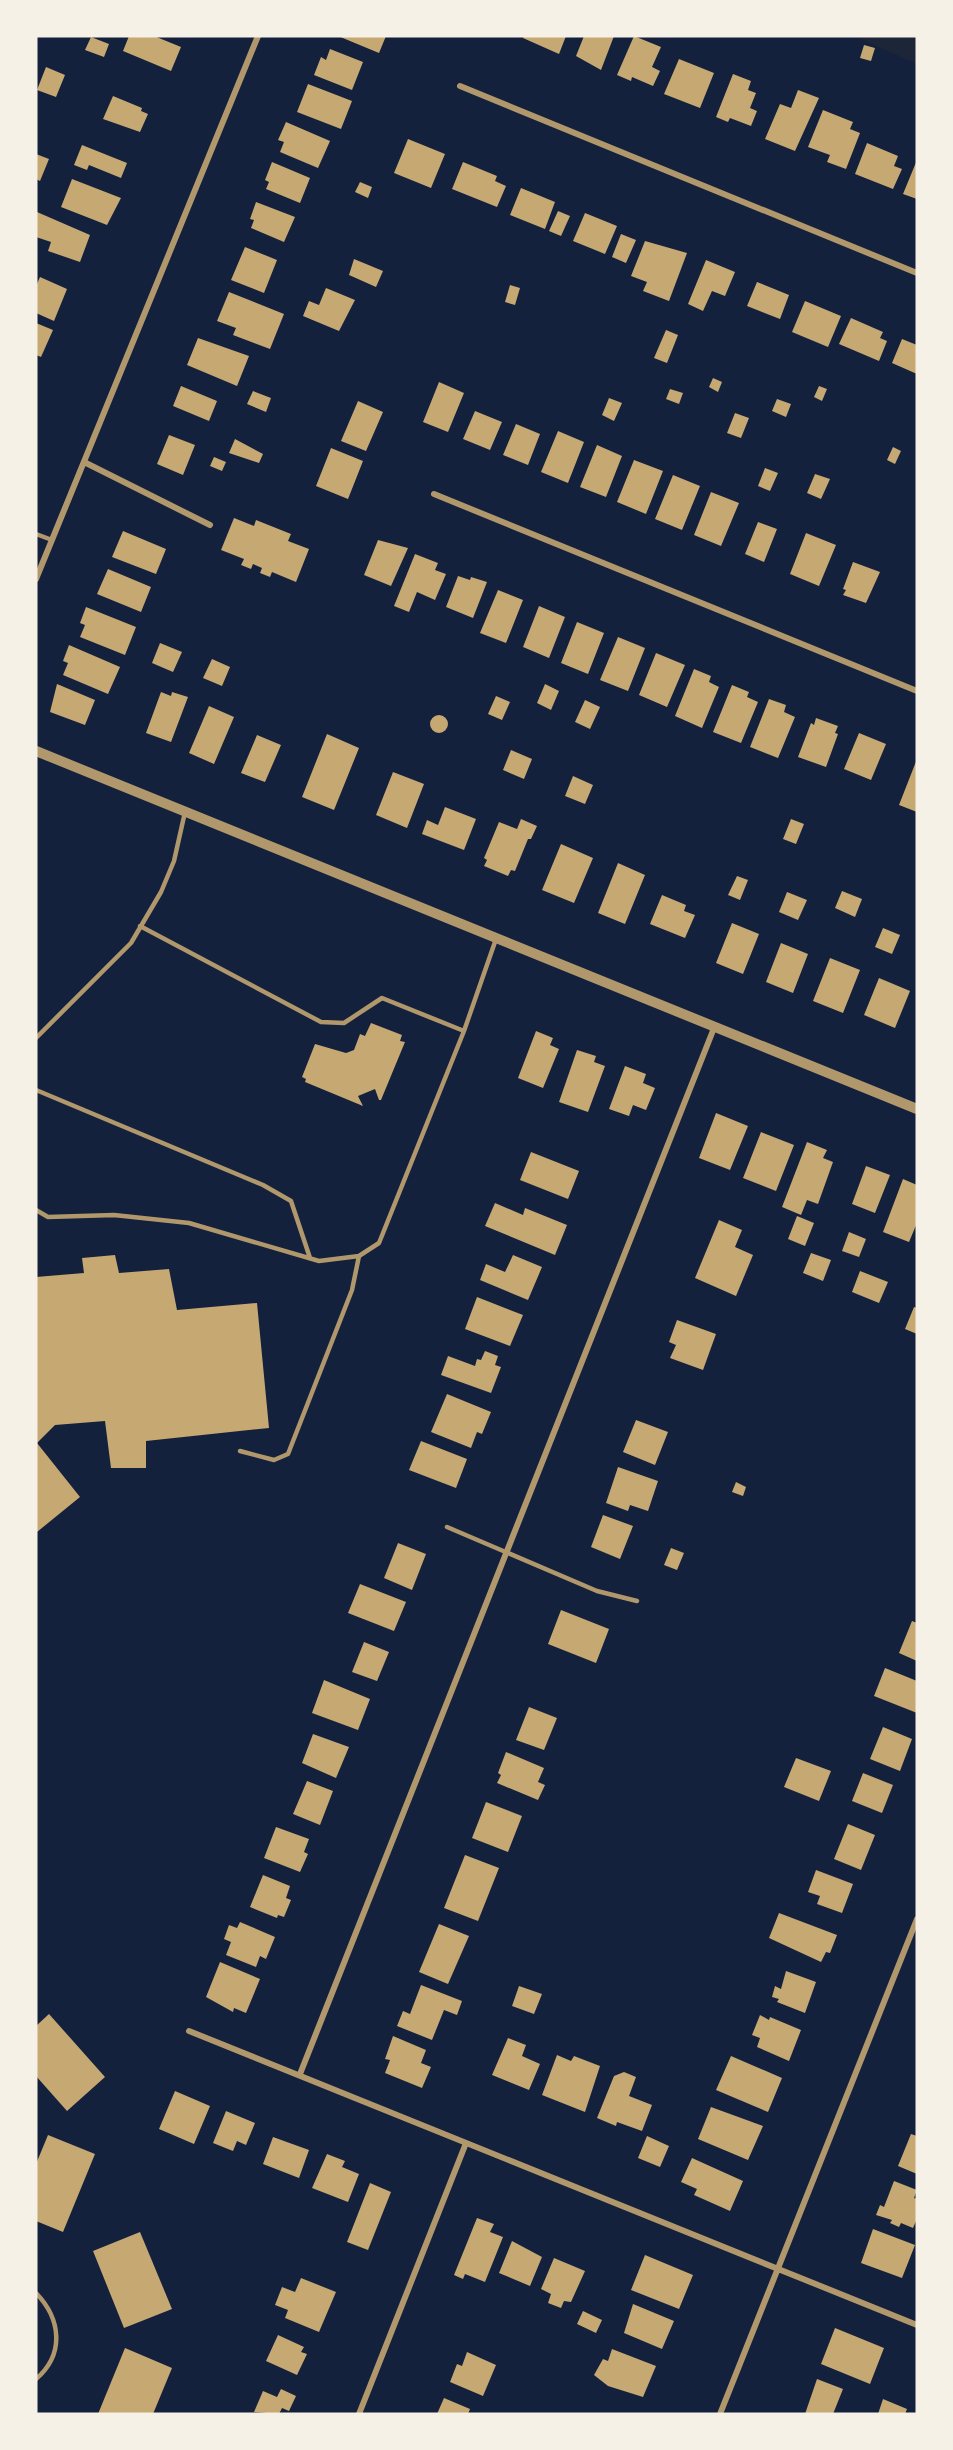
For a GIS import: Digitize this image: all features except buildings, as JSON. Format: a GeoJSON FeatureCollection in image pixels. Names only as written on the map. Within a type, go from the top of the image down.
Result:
{"type":"FeatureCollection","features":[{"type":"Feature","properties":{"kind":"street"},"geometry":{"type":"LineString","coordinates":[[36,579],[258,36]]}},
{"type":"Feature","properties":{"kind":"street"},"geometry":{"type":"LineString","coordinates":[[460,86],[917,273]]}},
{"type":"Feature","properties":{"kind":"street"},"geometry":{"type":"LineString","coordinates":[[84,462],[210,525]]}},
{"type":"Feature","properties":{"kind":"street"},"geometry":{"type":"LineString","coordinates":[[434,494],[917,691]]}},
{"type":"Feature","properties":{"kind":"street"},"geometry":{"type":"LineString","coordinates":[[36,751],[917,1109]]}},
{"type":"Feature","properties":{"kind":"street"},"geometry":{"type":"LineString","coordinates":[[300,2074],[714,1028]]}},
{"type":"Feature","properties":{"kind":"street"},"geometry":{"type":"LineString","coordinates":[[720,2414],[917,1919]]}},
{"type":"Feature","properties":{"kind":"street"},"geometry":{"type":"LineString","coordinates":[[189,2031],[917,2325]]}},
{"type":"Feature","properties":{"kind":"street"},"geometry":{"type":"LineString","coordinates":[[359,2414],[466,2143]]}},
{"type":"Feature","properties":{"kind":"lane"},"geometry":{"type":"LineString","coordinates":[[36,534],[52,540]]}},
{"type":"Feature","properties":{"kind":"lane"},"geometry":{"type":"LineString","coordinates":[[36,1038],[131,943],[161,892],[174,861],[185,812]]}},
{"type":"Feature","properties":{"kind":"lane"},"geometry":{"type":"LineString","coordinates":[[140,927],[321,1022],[344,1023],[382,998],[464,1031]]}},
{"type":"Feature","properties":{"kind":"lane"},"geometry":{"type":"LineString","coordinates":[[36,1210],[48,1217],[114,1215],[189,1223],[319,1261],[359,1256],[379,1243],[464,1031],[496,939]]}},
{"type":"Feature","properties":{"kind":"lane"},"geometry":{"type":"LineString","coordinates":[[36,1090],[263,1185],[291,1202],[310,1258]]}},
{"type":"Feature","properties":{"kind":"lane"},"geometry":{"type":"LineString","coordinates":[[240,1451],[274,1460],[288,1454],[301,1426],[352,1290],[359,1256]]}},
{"type":"Feature","properties":{"kind":"lane"},"geometry":{"type":"LineString","coordinates":[[447,1527],[597,1591],[637,1600]]}},
{"type":"Feature","properties":{"kind":"lane"},"geometry":{"type":"LineString","coordinates":[[36,2293],[50,2308],[57,2345],[49,2366],[36,2379]]}},
{"type":"Feature","properties":{"kind":"shaded area"},"geometry":{"type":"Polygon","coordinates":[[[854,36],[917,36],[917,64],[854,36]]]}}]}
